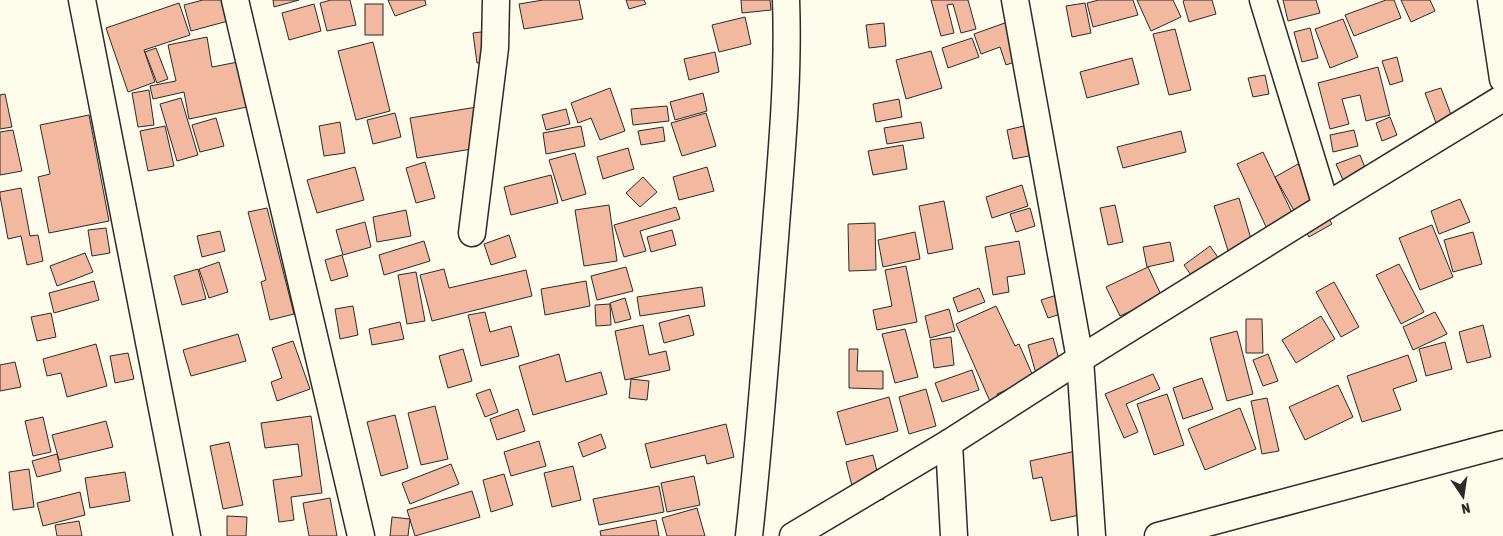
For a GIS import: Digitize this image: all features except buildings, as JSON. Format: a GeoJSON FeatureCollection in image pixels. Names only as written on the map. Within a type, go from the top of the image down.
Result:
{"type":"FeatureCollection","features":[{"type":"Feature","properties":{"kind":"street"},"geometry":{"type":"LineString","coordinates":[[82,0],[186,536]]}},
{"type":"Feature","properties":{"kind":"street"},"geometry":{"type":"LineString","coordinates":[[235,0],[361,536]]}},
{"type":"Feature","properties":{"kind":"street"},"geometry":{"type":"LineString","coordinates":[[472,233],[495,48],[496,0]]}},
{"type":"Feature","properties":{"kind":"street"},"geometry":{"type":"LineString","coordinates":[[749,536],[758,454],[783,127],[787,26],[786,0]]}},
{"type":"Feature","properties":{"kind":"street"},"geometry":{"type":"LineString","coordinates":[[1015,0],[1080,359],[1092,536]]}},
{"type":"Feature","properties":{"kind":"street"},"geometry":{"type":"LineString","coordinates":[[1263,0],[1326,206]]}},
{"type":"Feature","properties":{"kind":"street"},"geometry":{"type":"LineString","coordinates":[[1491,0],[1503,79]]}},
{"type":"Feature","properties":{"kind":"street"},"geometry":{"type":"LineString","coordinates":[[793,536],[949,443],[1080,359],[1503,98]]}},
{"type":"Feature","properties":{"kind":"street"},"geometry":{"type":"LineString","coordinates":[[949,443],[954,536]]}},
{"type":"Feature","properties":{"kind":"street"},"geometry":{"type":"LineString","coordinates":[[1158,536],[1503,444]]}}]}
